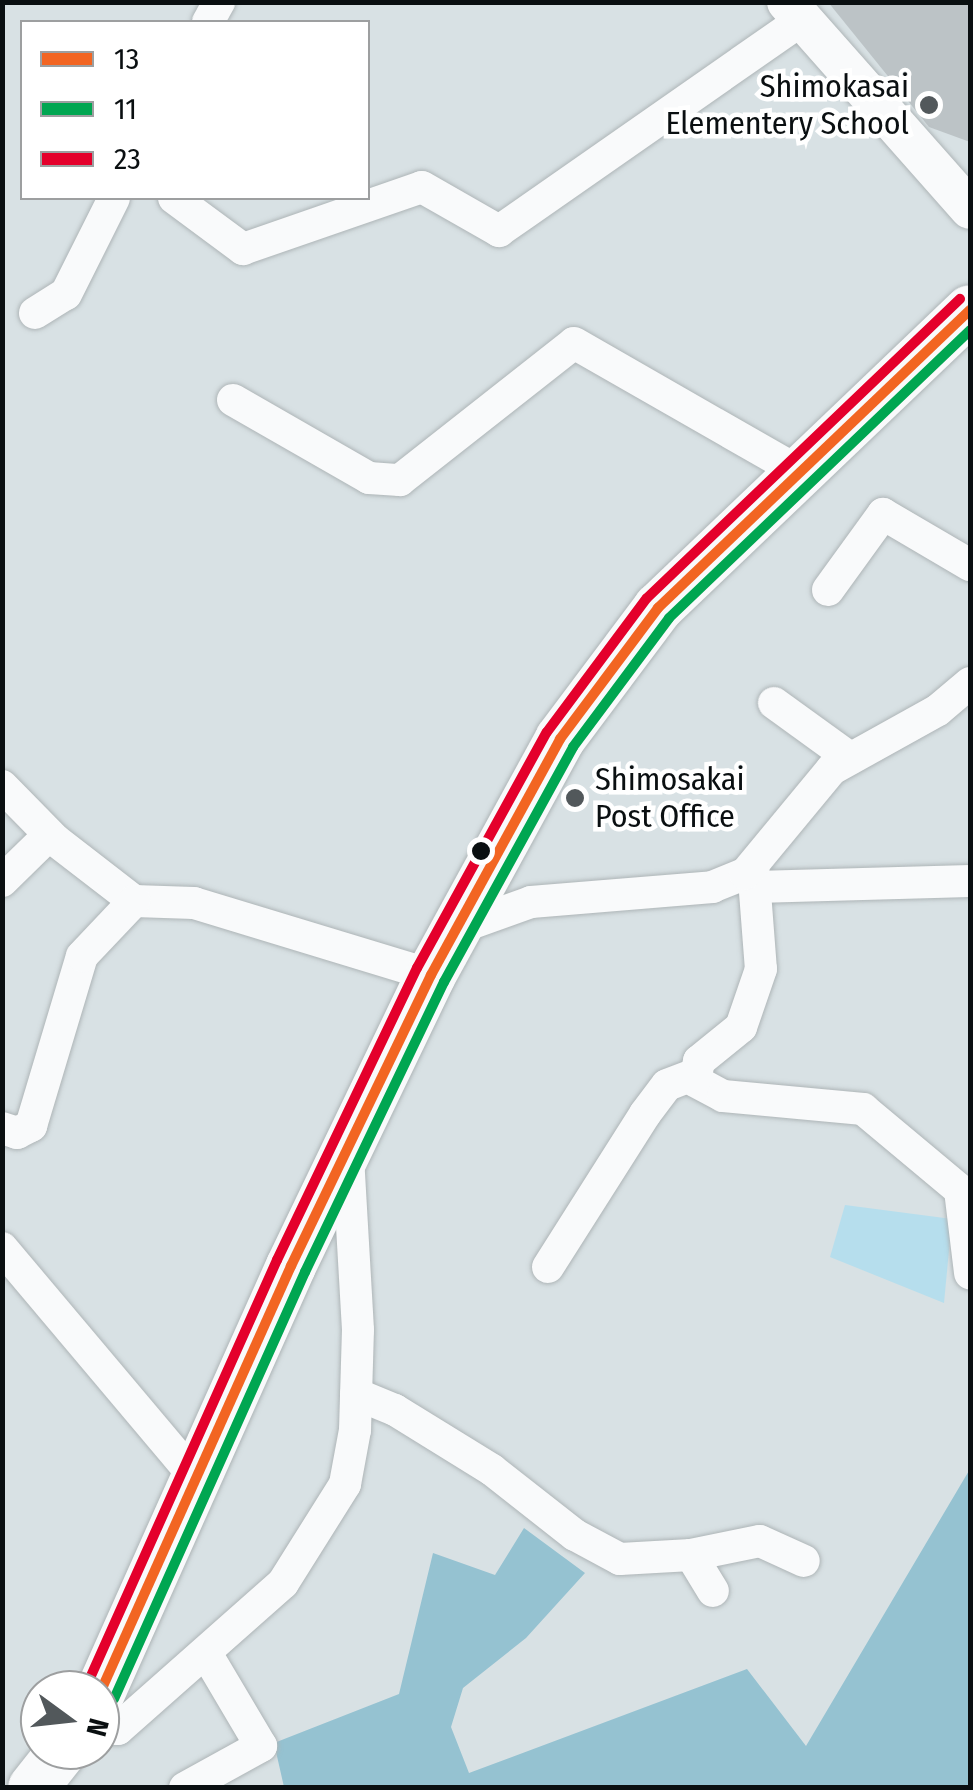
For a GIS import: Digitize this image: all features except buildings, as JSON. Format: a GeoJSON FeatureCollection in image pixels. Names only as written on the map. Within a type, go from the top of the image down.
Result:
{"type":"FeatureCollection","features":[{"type":"Feature","properties":{"kind":"main road"},"geometry":{"type":"LineString","coordinates":[[111,1670],[347,1149],[431,974],[560,739],[636,637],[799,472],[970,310]]}},
{"type":"Feature","properties":{"kind":"street"},"geometry":{"type":"LineString","coordinates":[[177,200],[243,249],[422,187],[499,231],[793,12],[970,209]]}},
{"type":"Feature","properties":{"kind":"street"},"geometry":{"type":"LineString","coordinates":[[35,313],[66,294],[113,200]]}},
{"type":"Feature","properties":{"kind":"street"},"geometry":{"type":"LineString","coordinates":[[232,400],[368,478],[400,480],[574,343],[799,472]]}},
{"type":"Feature","properties":{"kind":"street"},"geometry":{"type":"LineString","coordinates":[[828,590],[883,514],[970,566]]}},
{"type":"Feature","properties":{"kind":"street"},"geometry":{"type":"LineString","coordinates":[[970,682],[938,710],[850,758],[809,792],[755,877],[761,969],[741,1027],[698,1060],[695,1081],[723,1096],[863,1109],[960,1190],[970,1274]]}},
{"type":"Feature","properties":{"kind":"street"},"geometry":{"type":"LineString","coordinates":[[774,703],[850,758]]}},
{"type":"Feature","properties":{"kind":"street"},"geometry":{"type":"LineString","coordinates":[[2,786],[50,835],[134,901],[194,903],[431,974]]}},
{"type":"Feature","properties":{"kind":"street"},"geometry":{"type":"LineString","coordinates":[[2,880],[50,835]]}},
{"type":"Feature","properties":{"kind":"street"},"geometry":{"type":"LineString","coordinates":[[453,930],[531,902],[712,887],[755,877],[970,880]]}},
{"type":"Feature","properties":{"kind":"street"},"geometry":{"type":"LineString","coordinates":[[2,1128],[16,1134],[31,1126],[82,956],[134,901]]}},
{"type":"Feature","properties":{"kind":"street"},"geometry":{"type":"LineString","coordinates":[[548,1267],[644,1114],[667,1085],[696,1074]]}},
{"type":"Feature","properties":{"kind":"street"},"geometry":{"type":"LineString","coordinates":[[120,1727],[283,1583],[323,1529],[345,1484],[356,1394],[347,1149]]}},
{"type":"Feature","properties":{"kind":"street"},"geometry":{"type":"LineString","coordinates":[[2,1248],[199,1482]]}},
{"type":"Feature","properties":{"kind":"street"},"geometry":{"type":"LineString","coordinates":[[356,1394],[396,1410],[476,1460],[576,1535],[620,1558],[691,1555],[760,1541],[804,1561]]}},
{"type":"Feature","properties":{"kind":"street"},"geometry":{"type":"LineString","coordinates":[[691,1555],[713,1591]]}},
{"type":"Feature","properties":{"kind":"street"},"geometry":{"type":"LineString","coordinates":[[185,1788],[261,1746],[206,1654]]}},
{"type":"Feature","properties":{"kind":"shaded area"},"geometry":{"type":"Polygon","coordinates":[[[845,1205],[952,1219],[944,1303],[830,1257],[845,1205]]]}},
{"type":"Feature","properties":{"kind":"shaded area"},"geometry":{"type":"Polygon","coordinates":[[[970,1469],[970,1787],[284,1787],[274,1743],[399,1694],[433,1553],[495,1575],[524,1528],[585,1573],[526,1638],[463,1688],[451,1727],[469,1773],[747,1669],[806,1746],[970,1469]]]}},
{"type":"Feature","properties":{"kind":"transit line","name":"23"},"geometry":{"type":"LineString","coordinates":[[94,1670],[277,1260],[417,968],[547,732],[647,598],[960,299]]}},
{"type":"Feature","properties":{"kind":"transit line","name":"13"},"geometry":{"type":"LineString","coordinates":[[110,1670],[291,1266],[431,975],[560,739],[658,608],[970,310]]}},
{"type":"Feature","properties":{"kind":"transit line","name":"11"},"geometry":{"type":"LineString","coordinates":[[120,1686],[305,1272],[444,982],[573,747],[669,618],[970,330]]}},
{"type":"Feature","properties":{"kind":"place","name":"Shimokasai Elementery School"},"geometry":{"type":"Point","coordinates":[929,105]}},
{"type":"Feature","properties":{"kind":"place","name":"Shimosakai Post Office"},"geometry":{"type":"Point","coordinates":[575,798]}}]}
